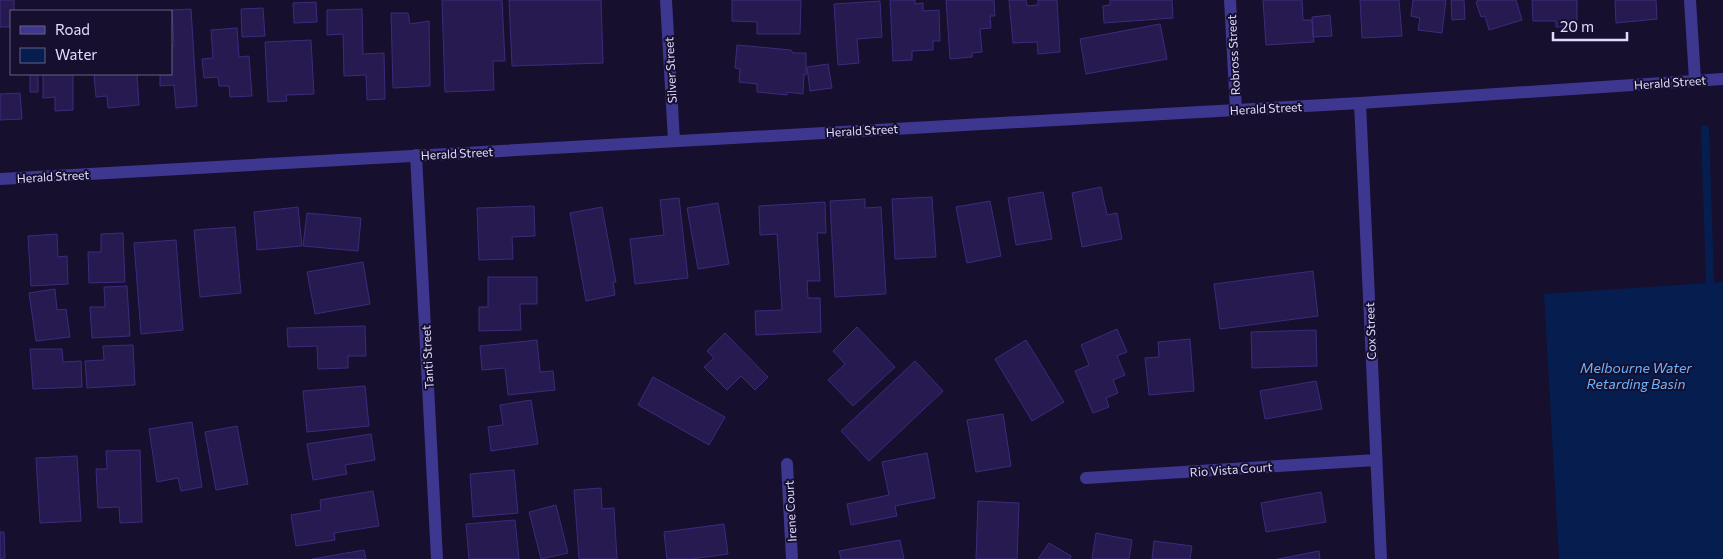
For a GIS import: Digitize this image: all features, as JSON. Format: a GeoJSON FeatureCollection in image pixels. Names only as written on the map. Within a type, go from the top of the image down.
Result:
{"type":"FeatureCollection","features":[{"type":"Feature","properties":{"kind":"street","name":"Silver Street"},"geometry":{"type":"LineString","coordinates":[[666,0],[674,141]]}},
{"type":"Feature","properties":{"kind":"street","name":"Robross Street"},"geometry":{"type":"LineString","coordinates":[[1230,0],[1236,110]]}},
{"type":"Feature","properties":{"kind":"street"},"geometry":{"type":"LineString","coordinates":[[1690,0],[1695,80]]}},
{"type":"Feature","properties":{"kind":"street","name":"Herald Street"},"geometry":{"type":"LineString","coordinates":[[0,179],[1360,103],[1723,78]]}},
{"type":"Feature","properties":{"kind":"street","name":"Cox Street"},"geometry":{"type":"LineString","coordinates":[[1360,103],[1381,559]]}},
{"type":"Feature","properties":{"kind":"street","name":"Tanti Street"},"geometry":{"type":"LineString","coordinates":[[416,155],[437,559]]}},
{"type":"Feature","properties":{"kind":"street","name":"Rio Vista Court"},"geometry":{"type":"LineString","coordinates":[[1086,478],[1376,460]]}},
{"type":"Feature","properties":{"kind":"street","name":"Irene Court"},"geometry":{"type":"LineString","coordinates":[[787,464],[792,559]]}},
{"type":"Feature","properties":{"kind":"water","name":"Melbourne Water Retarding Basin"},"geometry":{"type":"Polygon","coordinates":[[[1723,282],[1723,559],[1559,559],[1544,294],[1723,282]]]}},
{"type":"Feature","properties":{"kind":"building"},"geometry":{"type":"Polygon","coordinates":[[[0,0],[14,0],[14,10],[10,10],[10,27],[0,27],[0,0]]]}},
{"type":"Feature","properties":{"kind":"building"},"geometry":{"type":"Polygon","coordinates":[[[442,0],[502,0],[505,61],[493,61],[494,90],[445,92],[442,0]]]}},
{"type":"Feature","properties":{"kind":"building"},"geometry":{"type":"Polygon","coordinates":[[[509,0],[601,0],[603,63],[512,66],[509,0]]]}},
{"type":"Feature","properties":{"kind":"building"},"geometry":{"type":"Polygon","coordinates":[[[732,0],[801,0],[800,34],[757,34],[757,22],[732,21],[732,0]]]}},
{"type":"Feature","properties":{"kind":"building"},"geometry":{"type":"Polygon","coordinates":[[[890,0],[915,0],[915,4],[923,3],[923,11],[939,10],[940,41],[933,41],[933,50],[912,51],[912,60],[893,61],[890,0]]]}},
{"type":"Feature","properties":{"kind":"building"},"geometry":{"type":"Polygon","coordinates":[[[946,0],[994,0],[995,16],[990,16],[991,28],[980,29],[982,52],[972,53],[972,57],[950,59],[946,0]]]}},
{"type":"Feature","properties":{"kind":"building"},"geometry":{"type":"Polygon","coordinates":[[[1009,0],[1026,0],[1027,6],[1038,5],[1038,0],[1057,0],[1060,52],[1038,54],[1037,42],[1013,43],[1009,0]]]}},
{"type":"Feature","properties":{"kind":"building"},"geometry":{"type":"Polygon","coordinates":[[[1110,0],[1172,0],[1173,18],[1104,23],[1103,6],[1110,5],[1110,0]]]}},
{"type":"Feature","properties":{"kind":"building"},"geometry":{"type":"Polygon","coordinates":[[[1263,0],[1302,0],[1303,20],[1312,20],[1314,42],[1266,45],[1263,0]]]}},
{"type":"Feature","properties":{"kind":"building"},"geometry":{"type":"Polygon","coordinates":[[[1360,0],[1399,0],[1402,36],[1362,38],[1360,0]]]}},
{"type":"Feature","properties":{"kind":"building"},"geometry":{"type":"Polygon","coordinates":[[[1413,0],[1446,0],[1442,33],[1418,30],[1420,18],[1411,16],[1413,0]]]}},
{"type":"Feature","properties":{"kind":"building"},"geometry":{"type":"Polygon","coordinates":[[[1451,0],[1464,0],[1465,19],[1452,20],[1451,0]]]}},
{"type":"Feature","properties":{"kind":"building"},"geometry":{"type":"Polygon","coordinates":[[[1478,0],[1516,0],[1522,20],[1489,30],[1485,16],[1481,17],[1476,2],[1478,0]]]}},
{"type":"Feature","properties":{"kind":"building"},"geometry":{"type":"Polygon","coordinates":[[[1532,0],[1577,0],[1577,26],[1556,27],[1556,21],[1533,21],[1532,0]]]}},
{"type":"Feature","properties":{"kind":"building"},"geometry":{"type":"Polygon","coordinates":[[[1615,0],[1656,0],[1657,19],[1616,23],[1615,0]]]}},
{"type":"Feature","properties":{"kind":"building"},"geometry":{"type":"Polygon","coordinates":[[[880,1],[882,37],[857,39],[859,63],[838,65],[834,4],[880,1]]]}},
{"type":"Feature","properties":{"kind":"building"},"geometry":{"type":"Polygon","coordinates":[[[316,2],[317,22],[294,23],[293,3],[316,2]]]}},
{"type":"Feature","properties":{"kind":"building"},"geometry":{"type":"Polygon","coordinates":[[[263,8],[265,36],[242,37],[241,9],[263,8]]]}},
{"type":"Feature","properties":{"kind":"building"},"geometry":{"type":"Polygon","coordinates":[[[191,9],[197,106],[176,108],[174,85],[160,86],[160,75],[172,75],[172,46],[174,46],[172,10],[191,9]]]}},
{"type":"Feature","properties":{"kind":"building"},"geometry":{"type":"Polygon","coordinates":[[[362,9],[363,54],[384,53],[385,99],[367,100],[366,75],[344,76],[343,34],[327,35],[327,10],[362,9]]]}},
{"type":"Feature","properties":{"kind":"building"},"geometry":{"type":"Polygon","coordinates":[[[391,13],[408,13],[410,24],[429,21],[430,86],[393,88],[391,13]]]}},
{"type":"Feature","properties":{"kind":"building"},"geometry":{"type":"Polygon","coordinates":[[[1330,15],[1332,36],[1313,37],[1312,17],[1330,15]]]}},
{"type":"Feature","properties":{"kind":"building"},"geometry":{"type":"Polygon","coordinates":[[[1160,24],[1167,59],[1086,74],[1080,39],[1160,24]]]}},
{"type":"Feature","properties":{"kind":"building"},"geometry":{"type":"Polygon","coordinates":[[[237,28],[239,57],[249,56],[252,96],[230,97],[229,86],[219,86],[218,77],[204,78],[202,59],[213,58],[211,30],[237,28]]]}},
{"type":"Feature","properties":{"kind":"building"},"geometry":{"type":"Polygon","coordinates":[[[311,40],[314,94],[286,95],[287,101],[268,102],[265,42],[311,40]]]}},
{"type":"Feature","properties":{"kind":"building"},"geometry":{"type":"Polygon","coordinates":[[[737,45],[806,53],[806,75],[804,74],[803,94],[787,92],[787,95],[757,92],[757,84],[739,82],[740,69],[735,68],[737,45]]]}},
{"type":"Feature","properties":{"kind":"building"},"geometry":{"type":"Polygon","coordinates":[[[828,64],[832,88],[810,91],[807,67],[828,64]]]}},
{"type":"Feature","properties":{"kind":"building"},"geometry":{"type":"Polygon","coordinates":[[[30,75],[38,75],[38,92],[30,92],[30,75]]]}},
{"type":"Feature","properties":{"kind":"building"},"geometry":{"type":"Polygon","coordinates":[[[43,75],[73,75],[73,110],[55,111],[55,97],[43,98],[43,75]]]}},
{"type":"Feature","properties":{"kind":"building"},"geometry":{"type":"Polygon","coordinates":[[[94,75],[137,75],[139,105],[108,108],[107,96],[96,97],[94,75]]]}},
{"type":"Feature","properties":{"kind":"building"},"geometry":{"type":"Polygon","coordinates":[[[20,93],[22,119],[0,120],[0,94],[20,93]]]}},
{"type":"Feature","properties":{"kind":"building"},"geometry":{"type":"Polygon","coordinates":[[[1101,187],[1107,215],[1117,213],[1122,239],[1082,247],[1072,193],[1101,187]]]}},
{"type":"Feature","properties":{"kind":"building"},"geometry":{"type":"Polygon","coordinates":[[[1043,192],[1052,239],[1016,245],[1008,198],[1043,192]]]}},
{"type":"Feature","properties":{"kind":"building"},"geometry":{"type":"Polygon","coordinates":[[[932,197],[936,257],[895,259],[892,199],[932,197]]]}},
{"type":"Feature","properties":{"kind":"building"},"geometry":{"type":"Polygon","coordinates":[[[679,198],[688,278],[635,284],[630,239],[664,235],[660,200],[679,198]]]}},
{"type":"Feature","properties":{"kind":"building"},"geometry":{"type":"Polygon","coordinates":[[[865,199],[865,208],[881,207],[886,294],[835,297],[830,201],[865,199]]]}},
{"type":"Feature","properties":{"kind":"building"},"geometry":{"type":"Polygon","coordinates":[[[990,201],[1001,256],[967,263],[956,207],[990,201]]]}},
{"type":"Feature","properties":{"kind":"building"},"geometry":{"type":"Polygon","coordinates":[[[825,202],[826,233],[817,233],[820,281],[807,281],[808,298],[820,298],[821,332],[756,335],[755,311],[782,310],[777,234],[760,235],[759,206],[825,202]]]}},
{"type":"Feature","properties":{"kind":"building"},"geometry":{"type":"Polygon","coordinates":[[[718,203],[729,264],[698,269],[687,208],[718,203]]]}},
{"type":"Feature","properties":{"kind":"building"},"geometry":{"type":"Polygon","coordinates":[[[534,206],[535,236],[512,237],[513,259],[479,260],[477,208],[534,206]]]}},
{"type":"Feature","properties":{"kind":"building"},"geometry":{"type":"Polygon","coordinates":[[[298,207],[302,246],[257,250],[254,212],[298,207]]]}},
{"type":"Feature","properties":{"kind":"building"},"geometry":{"type":"Polygon","coordinates":[[[602,207],[616,282],[613,282],[615,295],[586,301],[570,213],[602,207]]]}},
{"type":"Feature","properties":{"kind":"building"},"geometry":{"type":"Polygon","coordinates":[[[307,213],[361,218],[358,251],[303,246],[307,213]]]}},
{"type":"Feature","properties":{"kind":"building"},"geometry":{"type":"Polygon","coordinates":[[[235,227],[241,293],[200,297],[194,230],[235,227]]]}},
{"type":"Feature","properties":{"kind":"building"},"geometry":{"type":"Polygon","coordinates":[[[123,233],[125,282],[89,283],[88,252],[101,252],[101,234],[123,233]]]}},
{"type":"Feature","properties":{"kind":"building"},"geometry":{"type":"Polygon","coordinates":[[[57,234],[58,257],[67,256],[68,284],[31,286],[28,236],[57,234]]]}},
{"type":"Feature","properties":{"kind":"building"},"geometry":{"type":"Polygon","coordinates":[[[176,240],[183,330],[141,334],[134,243],[176,240]]]}},
{"type":"Feature","properties":{"kind":"building"},"geometry":{"type":"Polygon","coordinates":[[[363,262],[370,304],[315,314],[307,272],[363,262]]]}},
{"type":"Feature","properties":{"kind":"building"},"geometry":{"type":"Polygon","coordinates":[[[1313,271],[1318,316],[1220,329],[1214,284],[1313,271]]]}},
{"type":"Feature","properties":{"kind":"building"},"geometry":{"type":"Polygon","coordinates":[[[488,277],[537,277],[537,304],[520,304],[521,330],[479,331],[479,307],[488,307],[488,277]]]}},
{"type":"Feature","properties":{"kind":"building"},"geometry":{"type":"Polygon","coordinates":[[[127,286],[130,336],[92,338],[90,307],[105,307],[104,287],[127,286]]]}},
{"type":"Feature","properties":{"kind":"building"},"geometry":{"type":"Polygon","coordinates":[[[55,289],[57,310],[66,309],[70,337],[36,341],[29,293],[55,289]]]}},
{"type":"Feature","properties":{"kind":"building"},"geometry":{"type":"Polygon","coordinates":[[[365,326],[366,356],[348,356],[348,368],[318,369],[317,346],[288,347],[287,328],[365,326]]]}},
{"type":"Feature","properties":{"kind":"building"},"geometry":{"type":"Polygon","coordinates":[[[857,327],[895,367],[853,406],[828,380],[845,364],[833,351],[857,327]]]}},
{"type":"Feature","properties":{"kind":"building"},"geometry":{"type":"Polygon","coordinates":[[[1117,329],[1127,352],[1117,356],[1125,375],[1113,380],[1118,393],[1106,398],[1109,407],[1093,413],[1075,371],[1089,365],[1081,345],[1117,329]]]}},
{"type":"Feature","properties":{"kind":"building"},"geometry":{"type":"Polygon","coordinates":[[[1316,330],[1317,366],[1252,368],[1251,332],[1316,330]]]}},
{"type":"Feature","properties":{"kind":"building"},"geometry":{"type":"Polygon","coordinates":[[[725,333],[768,377],[755,390],[741,376],[727,390],[704,367],[714,358],[707,351],[725,333]]]}},
{"type":"Feature","properties":{"kind":"building"},"geometry":{"type":"Polygon","coordinates":[[[1190,339],[1194,391],[1149,395],[1145,358],[1159,357],[1158,342],[1190,339]]]}},
{"type":"Feature","properties":{"kind":"building"},"geometry":{"type":"Polygon","coordinates":[[[537,340],[540,372],[553,371],[555,390],[508,395],[505,368],[482,370],[480,346],[537,340]]]}},
{"type":"Feature","properties":{"kind":"building"},"geometry":{"type":"Polygon","coordinates":[[[1026,340],[1064,402],[1032,421],[995,359],[1026,340]]]}},
{"type":"Feature","properties":{"kind":"building"},"geometry":{"type":"Polygon","coordinates":[[[133,345],[135,385],[87,388],[85,361],[104,360],[103,346],[133,345]]]}},
{"type":"Feature","properties":{"kind":"building"},"geometry":{"type":"Polygon","coordinates":[[[30,349],[62,349],[63,362],[81,361],[82,387],[33,389],[30,349]]]}},
{"type":"Feature","properties":{"kind":"building"},"geometry":{"type":"Polygon","coordinates":[[[915,361],[943,391],[869,461],[841,431],[915,361]]]}},
{"type":"Feature","properties":{"kind":"building"},"geometry":{"type":"Polygon","coordinates":[[[653,377],[725,417],[709,445],[638,405],[653,377]]]}},
{"type":"Feature","properties":{"kind":"building"},"geometry":{"type":"Polygon","coordinates":[[[1316,381],[1322,409],[1265,419],[1260,391],[1316,381]]]}},
{"type":"Feature","properties":{"kind":"building"},"geometry":{"type":"Polygon","coordinates":[[[365,386],[369,426],[307,432],[303,391],[365,386]]]}},
{"type":"Feature","properties":{"kind":"building"},"geometry":{"type":"Polygon","coordinates":[[[531,400],[538,444],[491,451],[488,427],[503,425],[500,405],[531,400]]]}},
{"type":"Feature","properties":{"kind":"building"},"geometry":{"type":"Polygon","coordinates":[[[1003,414],[1011,466],[976,472],[967,420],[1003,414]]]}},
{"type":"Feature","properties":{"kind":"building"},"geometry":{"type":"Polygon","coordinates":[[[192,422],[202,487],[181,491],[178,478],[157,482],[149,429],[192,422]]]}},
{"type":"Feature","properties":{"kind":"building"},"geometry":{"type":"Polygon","coordinates":[[[237,426],[248,484],[216,490],[205,432],[237,426]]]}},
{"type":"Feature","properties":{"kind":"building"},"geometry":{"type":"Polygon","coordinates":[[[371,434],[375,460],[345,465],[347,474],[313,480],[307,444],[371,434]]]}},
{"type":"Feature","properties":{"kind":"building"},"geometry":{"type":"Polygon","coordinates":[[[140,450],[142,522],[120,523],[119,507],[98,508],[96,469],[107,469],[106,451],[140,450]]]}},
{"type":"Feature","properties":{"kind":"building"},"geometry":{"type":"Polygon","coordinates":[[[927,453],[935,498],[895,506],[897,516],[851,525],[847,504],[889,495],[882,462],[927,453]]]}},
{"type":"Feature","properties":{"kind":"building"},"geometry":{"type":"Polygon","coordinates":[[[77,456],[81,521],[40,523],[36,458],[77,456]]]}},
{"type":"Feature","properties":{"kind":"building"},"geometry":{"type":"Polygon","coordinates":[[[514,470],[518,513],[473,517],[470,474],[514,470]]]}},
{"type":"Feature","properties":{"kind":"building"},"geometry":{"type":"Polygon","coordinates":[[[601,488],[602,509],[614,508],[617,559],[579,559],[574,490],[601,488]]]}},
{"type":"Feature","properties":{"kind":"building"},"geometry":{"type":"Polygon","coordinates":[[[373,491],[379,526],[334,533],[335,540],[296,546],[291,515],[321,510],[320,500],[373,491]]]}},
{"type":"Feature","properties":{"kind":"building"},"geometry":{"type":"Polygon","coordinates":[[[1321,492],[1326,522],[1266,532],[1261,503],[1321,492]]]}},
{"type":"Feature","properties":{"kind":"building"},"geometry":{"type":"Polygon","coordinates":[[[978,501],[1019,503],[1017,559],[976,559],[978,501]]]}},
{"type":"Feature","properties":{"kind":"building"},"geometry":{"type":"Polygon","coordinates":[[[556,505],[568,553],[541,559],[529,512],[556,505]]]}},
{"type":"Feature","properties":{"kind":"building"},"geometry":{"type":"Polygon","coordinates":[[[515,520],[519,559],[469,559],[466,524],[515,520]]]}},
{"type":"Feature","properties":{"kind":"building"},"geometry":{"type":"Polygon","coordinates":[[[724,524],[728,554],[691,559],[667,559],[664,532],[724,524]]]}},
{"type":"Feature","properties":{"kind":"building"},"geometry":{"type":"Polygon","coordinates":[[[0,532],[4,532],[5,558],[0,559],[0,532]]]}},
{"type":"Feature","properties":{"kind":"building"},"geometry":{"type":"Polygon","coordinates":[[[1096,533],[1132,540],[1129,559],[1092,559],[1096,533]]]}},
{"type":"Feature","properties":{"kind":"building"},"geometry":{"type":"Polygon","coordinates":[[[900,540],[904,559],[841,559],[839,551],[900,540]]]}},
{"type":"Feature","properties":{"kind":"building"},"geometry":{"type":"Polygon","coordinates":[[[1154,541],[1192,546],[1190,559],[1152,559],[1154,541]]]}},
{"type":"Feature","properties":{"kind":"building"},"geometry":{"type":"Polygon","coordinates":[[[1049,543],[1071,556],[1070,559],[1038,559],[1049,543]]]}},
{"type":"Feature","properties":{"kind":"building"},"geometry":{"type":"Polygon","coordinates":[[[364,550],[366,559],[312,559],[364,550]]]}},
{"type":"Feature","properties":{"kind":"building"},"geometry":{"type":"Polygon","coordinates":[[[1319,551],[1320,559],[1278,559],[1319,551]]]}},
{"type":"Feature","properties":{"kind":"waterway"},"geometry":{"type":"LineString","coordinates":[[1705,129],[1710,282]]}}]}
